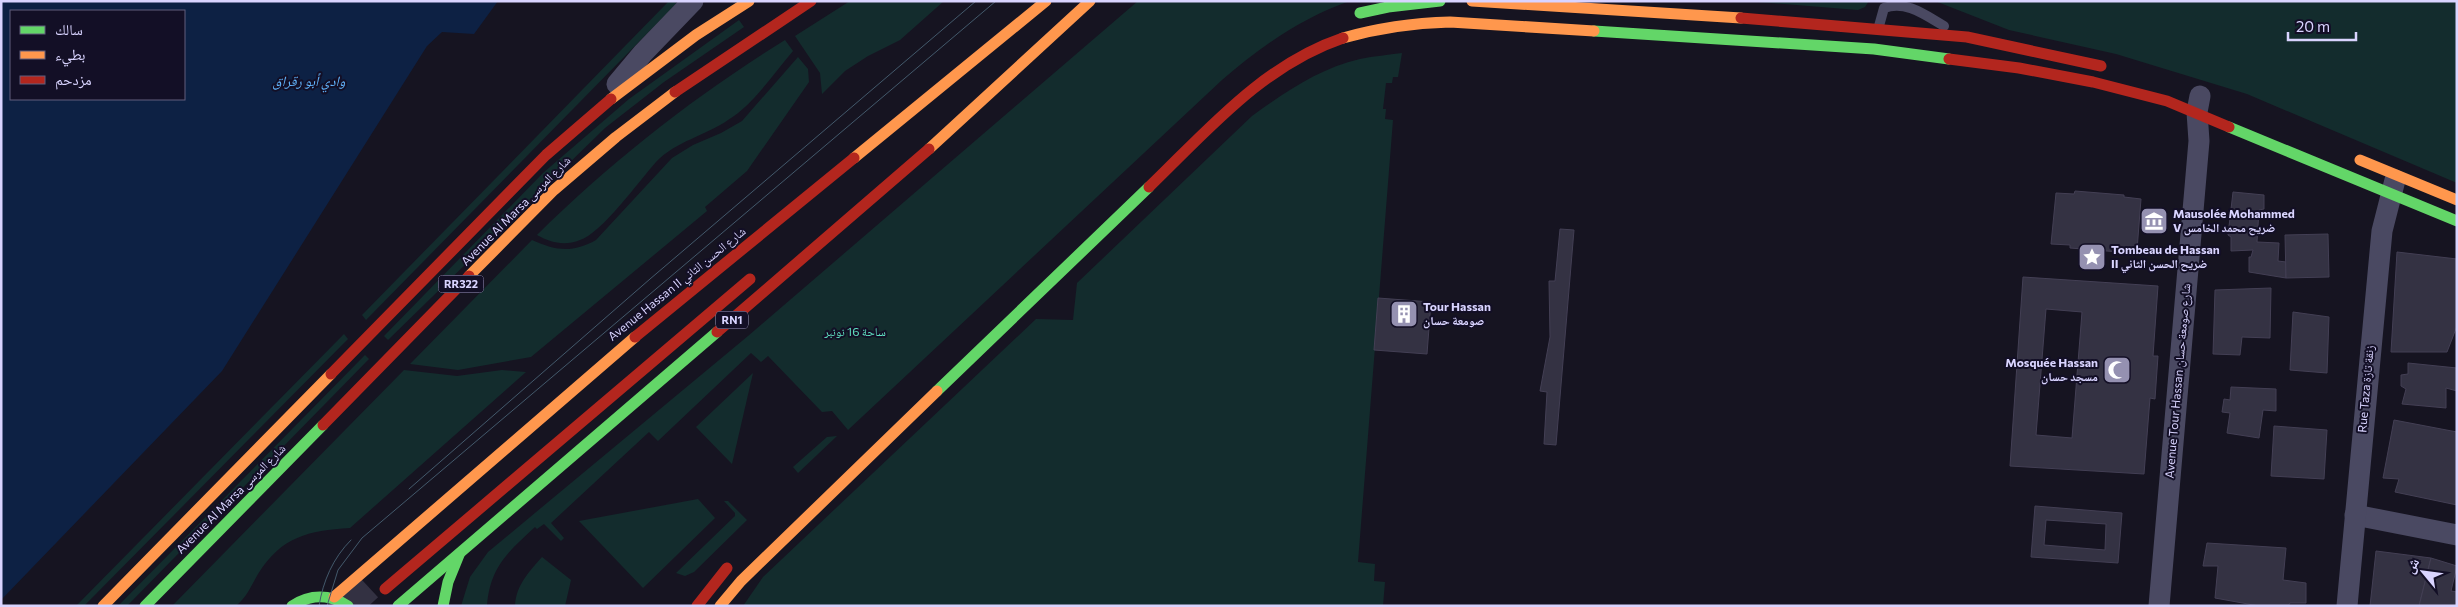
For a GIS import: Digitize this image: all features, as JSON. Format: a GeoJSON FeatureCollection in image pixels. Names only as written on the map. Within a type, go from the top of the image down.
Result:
{"type":"FeatureCollection","features":[{"type":"Feature","properties":{"kind":"main road","name":"Avenue Al Marsa شارع المرسى"},"geometry":{"type":"LineString","coordinates":[[103,606],[522,180],[599,108],[663,58],[749,1]]}},
{"type":"Feature","properties":{"kind":"main road","name":"Avenue Al Marsa شارع المرسى"},"geometry":{"type":"LineString","coordinates":[[145,606],[554,190],[593,155],[675,90],[811,1]]}},
{"type":"Feature","properties":{"kind":"main road","name":"Avenue Hassan II شارع الحسن الثاني"},"geometry":{"type":"LineString","coordinates":[[334,597],[616,352],[1046,1]]}},
{"type":"Feature","properties":{"kind":"main road","name":"RN1"},"geometry":{"type":"LineString","coordinates":[[398,606],[916,162],[1090,1]]}},
{"type":"Feature","properties":{"kind":"main road"},"geometry":{"type":"LineString","coordinates":[[1350,16],[1388,6],[1440,1]]}},
{"type":"Feature","properties":{"kind":"main road"},"geometry":{"type":"LineString","coordinates":[[1472,1],[1543,4],[1878,28],[1967,37],[2022,47],[2110,68]]}},
{"type":"Feature","properties":{"kind":"main road"},"geometry":{"type":"LineString","coordinates":[[720,606],[741,581],[1229,109],[1278,68],[1305,54],[1360,32],[1420,22],[1450,22],[1874,49],[2057,75],[2158,98],[2199,100],[2394,184],[2457,200]]}},
{"type":"Feature","properties":{"kind":"main road"},"geometry":{"type":"LineString","coordinates":[[1874,49],[1878,28]]}},
{"type":"Feature","properties":{"kind":"main road"},"geometry":{"type":"LineString","coordinates":[[803,215],[864,162],[883,133]]}},
{"type":"Feature","properties":{"kind":"main road"},"geometry":{"type":"LineString","coordinates":[[2352,156],[2394,184],[2457,221]]}},
{"type":"Feature","properties":{"kind":"main road"},"geometry":{"type":"LineString","coordinates":[[889,167],[916,162]]}},
{"type":"Feature","properties":{"kind":"main road"},"geometry":{"type":"LineString","coordinates":[[385,589],[758,272]]}},
{"type":"Feature","properties":{"kind":"main road"},"geometry":{"type":"LineString","coordinates":[[443,606],[448,582],[459,553]]}},
{"type":"Feature","properties":{"kind":"main road"},"geometry":{"type":"LineString","coordinates":[[697,606],[735,560]]}},
{"type":"Feature","properties":{"kind":"main road"},"geometry":{"type":"LineString","coordinates":[[292,606],[308,598],[334,597],[348,606]]}},
{"type":"Feature","properties":{"kind":"street"},"geometry":{"type":"LineString","coordinates":[[599,108],[643,53],[693,1]]}},
{"type":"Feature","properties":{"kind":"street","name":"Avenue Tour Hassan شارع صومعة حسان"},"geometry":{"type":"LineString","coordinates":[[2159,606],[2198,151],[2199,100]]}},
{"type":"Feature","properties":{"kind":"street","name":"Rue Taza زنقة تازة"},"geometry":{"type":"LineString","coordinates":[[2347,606],[2382,231],[2394,184]]}},
{"type":"Feature","properties":{"kind":"street"},"geometry":{"type":"LineString","coordinates":[[2354,515],[2457,535]]}},
{"type":"Feature","properties":{"kind":"lane"},"geometry":{"type":"LineString","coordinates":[[1878,28],[1884,8],[1899,3],[1908,4],[1967,37]]}},
{"type":"Feature","properties":{"kind":"green space"},"geometry":{"type":"Polygon","coordinates":[[[669,1],[677,3],[366,320],[362,315],[669,1]]]}},
{"type":"Feature","properties":{"kind":"green space"},"geometry":{"type":"Polygon","coordinates":[[[850,1],[944,1],[900,40],[868,56],[845,71],[822,94],[820,73],[795,36],[850,1]]]}},
{"type":"Feature","properties":{"kind":"green space","name":"ساحة 16 نونبر"},"geometry":{"type":"Polygon","coordinates":[[[1138,1],[1350,1],[1315,16],[1282,34],[1222,80],[848,430],[832,411],[822,412],[768,356],[761,362],[751,353],[658,441],[649,432],[551,523],[564,538],[561,541],[544,524],[537,529],[535,527],[525,536],[496,570],[487,606],[461,606],[470,577],[488,552],[748,336],[1138,1]]]}},
{"type":"Feature","properties":{"kind":"green space"},"geometry":{"type":"Polygon","coordinates":[[[1746,1],[1869,1],[1865,7],[1858,10],[1746,1]]]}},
{"type":"Feature","properties":{"kind":"green space"},"geometry":{"type":"Polygon","coordinates":[[[1935,1],[2457,1],[2457,183],[2247,94],[2116,54],[2009,30],[1935,1]]]}},
{"type":"Feature","properties":{"kind":"green space"},"geometry":{"type":"Polygon","coordinates":[[[739,20],[744,27],[664,82],[605,128],[388,340],[384,336],[543,173],[629,99],[739,20]]]}},
{"type":"Feature","properties":{"kind":"green space"},"geometry":{"type":"Polygon","coordinates":[[[785,40],[793,51],[746,106],[719,126],[672,149],[664,155],[599,228],[574,242],[553,242],[537,235],[595,181],[656,130],[719,84],[785,40]]]}},
{"type":"Feature","properties":{"kind":"green space"},"geometry":{"type":"Polygon","coordinates":[[[1402,53],[1398,77],[1393,77],[1392,83],[1386,83],[1383,109],[1386,109],[1385,119],[1393,120],[1358,562],[1375,564],[1374,581],[1385,582],[1383,606],[743,606],[763,577],[1036,319],[1073,320],[1077,283],[1252,116],[1303,82],[1331,68],[1360,59],[1402,53]]]}},
{"type":"Feature","properties":{"kind":"green space"},"geometry":{"type":"Polygon","coordinates":[[[798,57],[808,69],[809,82],[747,171],[705,207],[707,211],[531,357],[458,370],[410,364],[532,240],[557,248],[572,249],[596,240],[672,158],[693,145],[721,133],[742,121],[798,57]]]}},
{"type":"Feature","properties":{"kind":"green space"},"geometry":{"type":"Polygon","coordinates":[[[344,334],[348,339],[84,606],[76,606],[344,334]]]}},
{"type":"Feature","properties":{"kind":"green space"},"geometry":{"type":"Polygon","coordinates":[[[365,355],[369,359],[127,606],[118,606],[365,355]]]}},
{"type":"Feature","properties":{"kind":"green space"},"geometry":{"type":"Polygon","coordinates":[[[404,370],[457,376],[502,370],[526,372],[350,528],[309,534],[297,538],[277,551],[267,561],[246,595],[236,606],[172,606],[404,370]]]}},
{"type":"Feature","properties":{"kind":"green space"},"geometry":{"type":"Polygon","coordinates":[[[753,373],[732,464],[696,427],[753,373]]]}},
{"type":"Feature","properties":{"kind":"green space"},"geometry":{"type":"Polygon","coordinates":[[[837,436],[798,473],[793,467],[827,437],[837,436]]]}},
{"type":"Feature","properties":{"kind":"green space"},"geometry":{"type":"Polygon","coordinates":[[[698,499],[715,518],[643,588],[579,521],[698,499]]]}},
{"type":"Feature","properties":{"kind":"green space"},"geometry":{"type":"Polygon","coordinates":[[[724,501],[728,501],[747,520],[694,572],[685,576],[676,573],[735,516],[735,513],[724,501]]]}},
{"type":"Feature","properties":{"kind":"green space"},"geometry":{"type":"Polygon","coordinates":[[[542,557],[571,580],[565,606],[515,606],[521,585],[542,557]]]}},
{"type":"Feature","properties":{"kind":"water","name":"وادي أبو رقراق"},"geometry":{"type":"Polygon","coordinates":[[[1,1],[498,1],[474,34],[442,32],[427,46],[222,371],[1,600],[1,1]]]}},
{"type":"Feature","properties":{"kind":"building","name":"Mausolée Mohammed V ضريح محمد الخامس"},"geometry":{"type":"Polygon","coordinates":[[[2075,191],[2124,195],[2124,197],[2141,199],[2137,250],[2119,249],[2119,252],[2070,248],[2070,245],[2051,244],[2056,193],[2074,194],[2075,191]]]}},
{"type":"Feature","properties":{"kind":"building"},"geometry":{"type":"Polygon","coordinates":[[[2233,192],[2264,195],[2264,209],[2259,210],[2257,242],[2279,243],[2278,261],[2286,262],[2286,278],[2249,272],[2249,257],[2251,257],[2253,250],[2231,251],[2231,237],[2228,235],[2233,192]]]}},
{"type":"Feature","properties":{"kind":"building"},"geometry":{"type":"Polygon","coordinates":[[[1560,229],[1574,230],[1556,445],[1544,444],[1547,392],[1540,391],[1550,337],[1549,281],[1555,281],[1560,229]]]}},
{"type":"Feature","properties":{"kind":"building"},"geometry":{"type":"Polygon","coordinates":[[[2328,234],[2329,277],[2286,278],[2285,235],[2328,234]]]}},
{"type":"Feature","properties":{"kind":"building"},"geometry":{"type":"Polygon","coordinates":[[[2397,252],[2457,259],[2457,326],[2447,352],[2391,352],[2397,252]]]}},
{"type":"Feature","properties":{"kind":"building","name":"Mosquée Hassan مسجد حسان"},"geometry":{"type":"Polygon","coordinates":[[[2023,277],[2158,286],[2153,356],[2158,356],[2155,399],[2150,398],[2144,474],[2010,466],[2023,277]],[[2046,309],[2036,435],[2072,438],[2082,312],[2046,309]]]}},
{"type":"Feature","properties":{"kind":"building"},"geometry":{"type":"Polygon","coordinates":[[[2271,288],[2270,338],[2242,337],[2240,355],[2213,354],[2215,290],[2271,288]]]}},
{"type":"Feature","properties":{"kind":"building","name":"Tour Hassan صومعة حسان"},"geometry":{"type":"Polygon","coordinates":[[[1378,298],[1431,302],[1427,354],[1374,350],[1378,298]]]}},
{"type":"Feature","properties":{"kind":"building"},"geometry":{"type":"Polygon","coordinates":[[[2293,312],[2329,317],[2327,373],[2290,370],[2293,312]]]}},
{"type":"Feature","properties":{"kind":"building"},"geometry":{"type":"Polygon","coordinates":[[[2408,363],[2457,368],[2457,391],[2446,388],[2446,408],[2402,404],[2406,389],[2401,386],[2401,375],[2408,374],[2408,363]]]}},
{"type":"Feature","properties":{"kind":"building"},"geometry":{"type":"Polygon","coordinates":[[[2231,387],[2276,389],[2276,411],[2263,410],[2259,438],[2227,433],[2230,413],[2222,412],[2224,399],[2230,400],[2231,387]]]}},
{"type":"Feature","properties":{"kind":"building"},"geometry":{"type":"Polygon","coordinates":[[[2394,420],[2457,432],[2457,505],[2395,492],[2399,479],[2383,478],[2394,420]]]}},
{"type":"Feature","properties":{"kind":"building"},"geometry":{"type":"Polygon","coordinates":[[[2274,426],[2327,430],[2324,479],[2271,476],[2274,426]]]}},
{"type":"Feature","properties":{"kind":"building"},"geometry":{"type":"Polygon","coordinates":[[[2035,506],[2122,513],[2118,563],[2031,557],[2035,506]],[[2046,520],[2044,545],[2105,550],[2106,524],[2046,520]]]}},
{"type":"Feature","properties":{"kind":"building"},"geometry":{"type":"Polygon","coordinates":[[[2207,543],[2286,548],[2283,580],[2306,583],[2306,603],[2290,603],[2288,606],[2259,606],[2215,598],[2218,566],[2203,566],[2207,543]]]}},
{"type":"Feature","properties":{"kind":"building"},"geometry":{"type":"Polygon","coordinates":[[[2376,551],[2431,558],[2419,606],[2370,606],[2376,551]]]}},
{"type":"Feature","properties":{"kind":"building"},"geometry":{"type":"Polygon","coordinates":[[[2431,558],[2457,566],[2451,591],[2457,592],[2457,606],[2419,606],[2431,558]]]}},
{"type":"Feature","properties":{"kind":"tunnel"},"geometry":{"type":"LineString","coordinates":[[348,606],[375,581]]}},
{"type":"Feature","properties":{"kind":"tram line"},"geometry":{"type":"LineString","coordinates":[[409,489],[650,279],[976,1]]}},
{"type":"Feature","properties":{"kind":"tram line"},"geometry":{"type":"LineString","coordinates":[[327,606],[338,570],[362,538],[996,1]]}},
{"type":"Feature","properties":{"kind":"tram line"},"geometry":{"type":"LineString","coordinates":[[319,606],[330,570],[339,554],[351,540]]}},
{"type":"Feature","properties":{"kind":"traffic: fast"},"geometry":{"type":"LineString","coordinates":[[1360,13],[1388,7],[1440,1]]}},
{"type":"Feature","properties":{"kind":"traffic: fast"},"geometry":{"type":"LineString","coordinates":[[1594,31],[1874,49],[1949,59]]}},
{"type":"Feature","properties":{"kind":"traffic: fast"},"geometry":{"type":"LineString","coordinates":[[2229,127],[2457,221]]}},
{"type":"Feature","properties":{"kind":"traffic: fast"},"geometry":{"type":"LineString","coordinates":[[937,391],[1149,187]]}},
{"type":"Feature","properties":{"kind":"traffic: fast"},"geometry":{"type":"LineString","coordinates":[[398,606],[717,332]]}},
{"type":"Feature","properties":{"kind":"traffic: fast"},"geometry":{"type":"LineString","coordinates":[[145,606],[323,425]]}},
{"type":"Feature","properties":{"kind":"traffic: fast"},"geometry":{"type":"LineString","coordinates":[[443,606],[448,582],[459,555]]}},
{"type":"Feature","properties":{"kind":"traffic: fast"},"geometry":{"type":"LineString","coordinates":[[292,606],[306,599],[320,597],[334,599],[348,606]]}},
{"type":"Feature","properties":{"kind":"traffic: slow"},"geometry":{"type":"LineString","coordinates":[[611,99],[696,35],[749,1]]}},
{"type":"Feature","properties":{"kind":"traffic: slow"},"geometry":{"type":"LineString","coordinates":[[854,158],[1046,1]]}},
{"type":"Feature","properties":{"kind":"traffic: slow"},"geometry":{"type":"LineString","coordinates":[[929,149],[1090,1]]}},
{"type":"Feature","properties":{"kind":"traffic: slow"},"geometry":{"type":"LineString","coordinates":[[1472,1],[1741,18]]}},
{"type":"Feature","properties":{"kind":"traffic: slow"},"geometry":{"type":"LineString","coordinates":[[1343,38],[1369,31],[1450,22],[1594,31]]}},
{"type":"Feature","properties":{"kind":"traffic: slow"},"geometry":{"type":"LineString","coordinates":[[469,276],[554,190],[616,137],[675,92]]}},
{"type":"Feature","properties":{"kind":"traffic: slow"},"geometry":{"type":"LineString","coordinates":[[2360,160],[2457,200]]}},
{"type":"Feature","properties":{"kind":"traffic: slow"},"geometry":{"type":"LineString","coordinates":[[334,597],[635,337]]}},
{"type":"Feature","properties":{"kind":"traffic: slow"},"geometry":{"type":"LineString","coordinates":[[103,606],[331,374]]}},
{"type":"Feature","properties":{"kind":"traffic: slow"},"geometry":{"type":"LineString","coordinates":[[720,606],[741,581],[937,391]]}},
{"type":"Feature","properties":{"kind":"traffic: jam"},"geometry":{"type":"LineString","coordinates":[[675,92],[811,1]]}},
{"type":"Feature","properties":{"kind":"traffic: jam"},"geometry":{"type":"LineString","coordinates":[[1741,18],[1967,37],[2101,66]]}},
{"type":"Feature","properties":{"kind":"traffic: jam"},"geometry":{"type":"LineString","coordinates":[[1149,187],[1215,122],[1262,82],[1314,50],[1343,38]]}},
{"type":"Feature","properties":{"kind":"traffic: jam"},"geometry":{"type":"LineString","coordinates":[[1949,59],[2019,68],[2093,82],[2167,101],[2229,127]]}},
{"type":"Feature","properties":{"kind":"traffic: jam"},"geometry":{"type":"LineString","coordinates":[[331,374],[546,155],[611,99]]}},
{"type":"Feature","properties":{"kind":"traffic: jam"},"geometry":{"type":"LineString","coordinates":[[717,332],[929,149]]}},
{"type":"Feature","properties":{"kind":"traffic: jam"},"geometry":{"type":"LineString","coordinates":[[635,337],[854,158]]}},
{"type":"Feature","properties":{"kind":"traffic: jam"},"geometry":{"type":"LineString","coordinates":[[323,425],[469,276]]}},
{"type":"Feature","properties":{"kind":"traffic: jam"},"geometry":{"type":"LineString","coordinates":[[385,589],[750,279]]}},
{"type":"Feature","properties":{"kind":"traffic: jam"},"geometry":{"type":"LineString","coordinates":[[697,606],[727,568]]}},
{"type":"Feature","properties":{"kind":"place","name":"Mausolée Mohammed V ضريح محمد الخامس"},"geometry":{"type":"Point","coordinates":[2154,221]}},
{"type":"Feature","properties":{"kind":"place","name":"Tombeau de Hassan II ضريح الحسن الثاني"},"geometry":{"type":"Point","coordinates":[2092,257]}},
{"type":"Feature","properties":{"kind":"place","name":"Tour Hassan صومعة حسان"},"geometry":{"type":"Point","coordinates":[1404,314]}},
{"type":"Feature","properties":{"kind":"place","name":"Mosquée Hassan مسجد حسان"},"geometry":{"type":"Point","coordinates":[2117,370]}}]}
